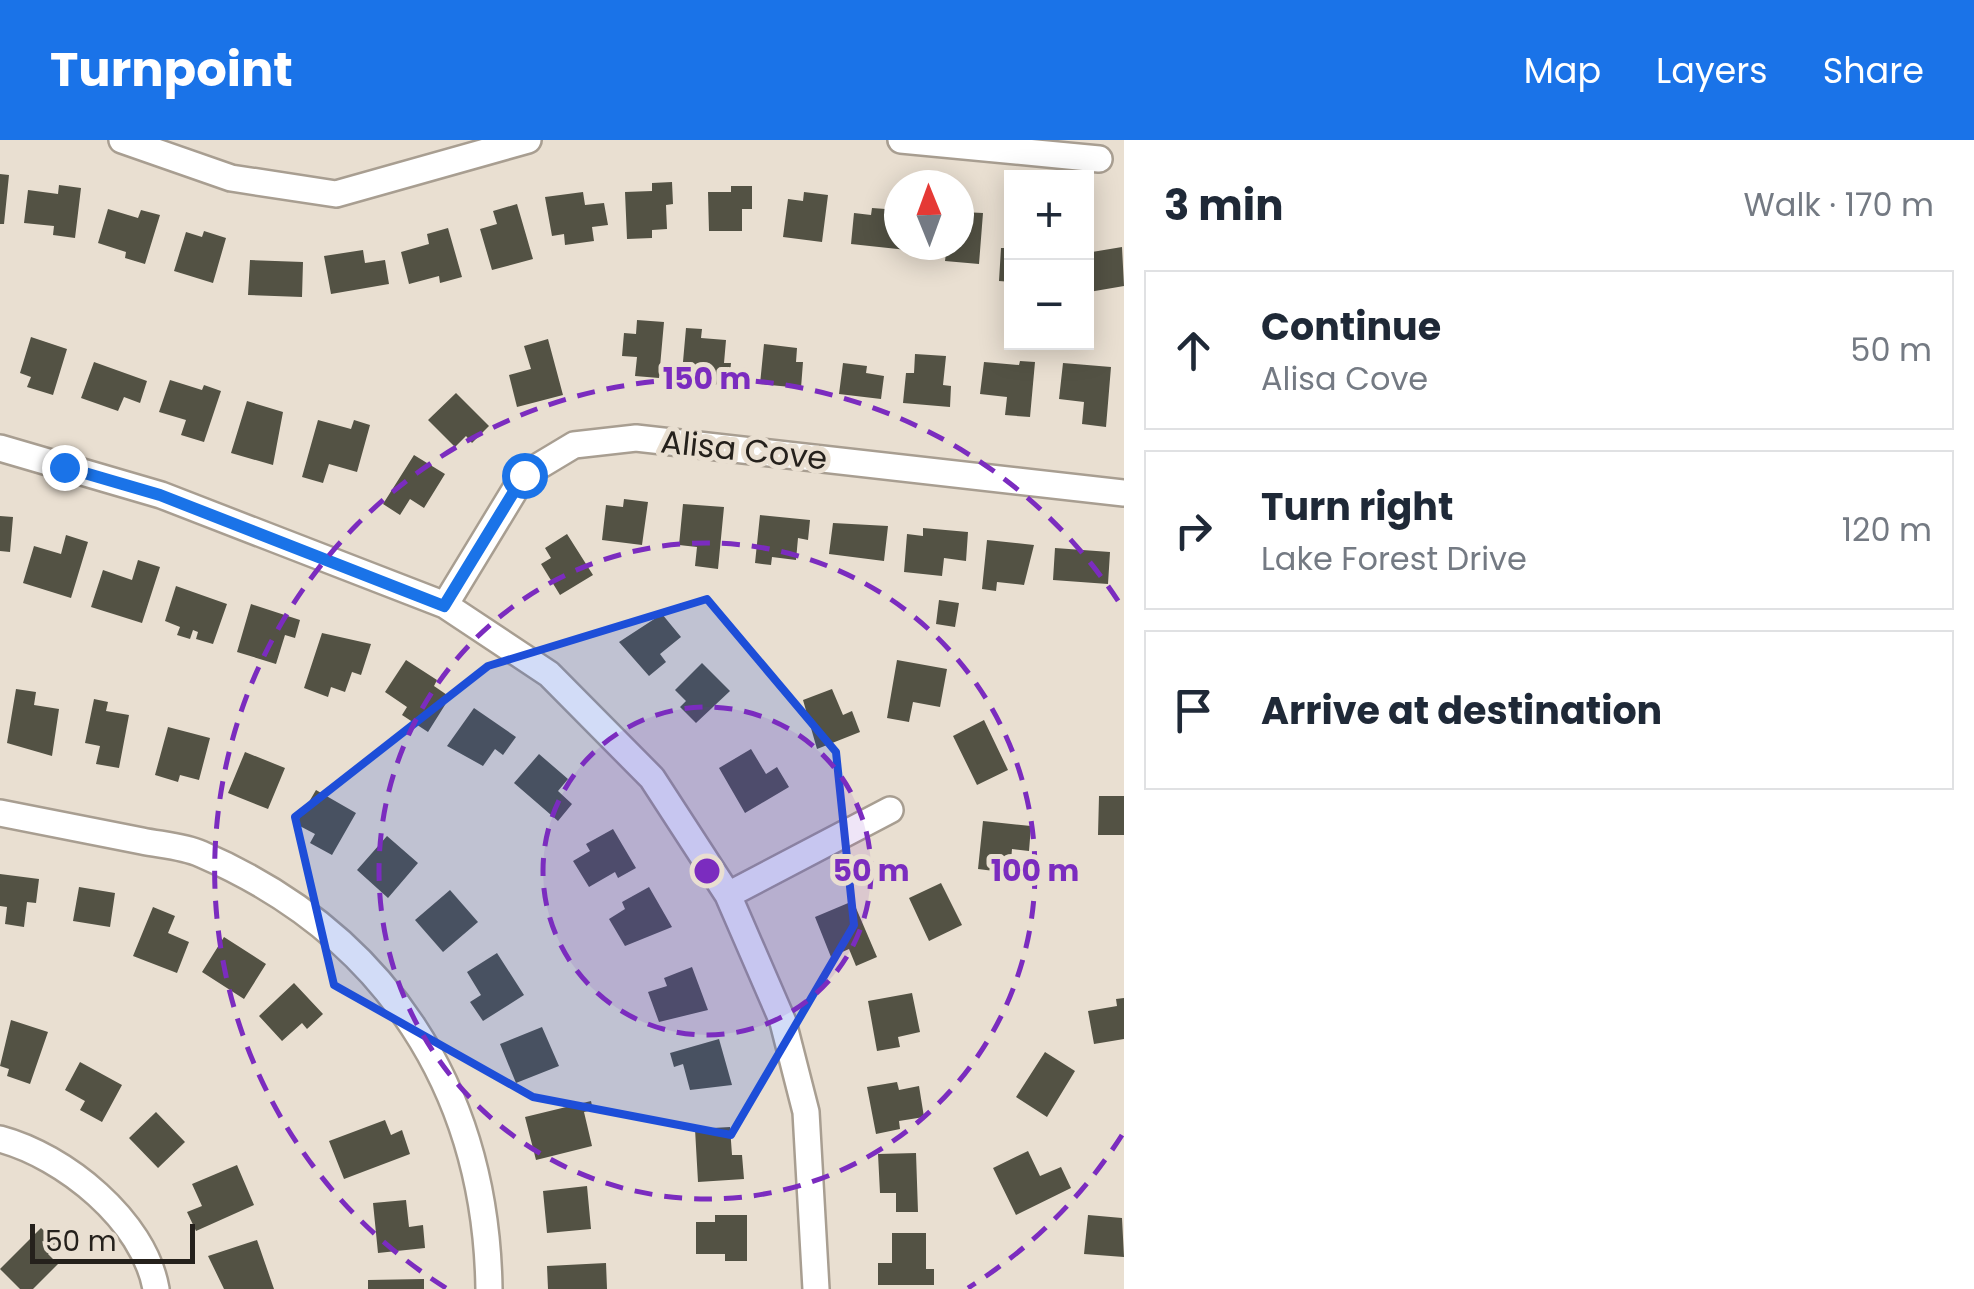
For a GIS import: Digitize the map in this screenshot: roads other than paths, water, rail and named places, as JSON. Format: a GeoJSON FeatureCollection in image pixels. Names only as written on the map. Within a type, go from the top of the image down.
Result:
{"type":"FeatureCollection","features":[{"type":"Feature","properties":{"kind":"street"},"geometry":{"type":"LineString","coordinates":[[122,140],[231,178],[336,194],[528,140]]}},
{"type":"Feature","properties":{"kind":"street"},"geometry":{"type":"LineString","coordinates":[[901,140],[1099,159]]}},
{"type":"Feature","properties":{"kind":"street","name":"Alisa Cove"},"geometry":{"type":"LineString","coordinates":[[444,606],[524,475],[574,445],[636,438],[1124,493]]}},
{"type":"Feature","properties":{"kind":"street"},"geometry":{"type":"LineString","coordinates":[[0,448],[160,495],[444,606],[549,674],[652,778],[728,895],[783,1022],[806,1112],[816,1289]]}},
{"type":"Feature","properties":{"kind":"street"},"geometry":{"type":"LineString","coordinates":[[728,895],[890,810]]}},
{"type":"Feature","properties":{"kind":"street"},"geometry":{"type":"LineString","coordinates":[[0,812],[198,852],[279,896],[353,952],[398,1005],[446,1078],[472,1146],[488,1228],[490,1289]]}},
{"type":"Feature","properties":{"kind":"street"},"geometry":{"type":"LineString","coordinates":[[0,1139],[23,1145],[84,1184],[130,1232],[154,1274],[156,1289]]}}]}
